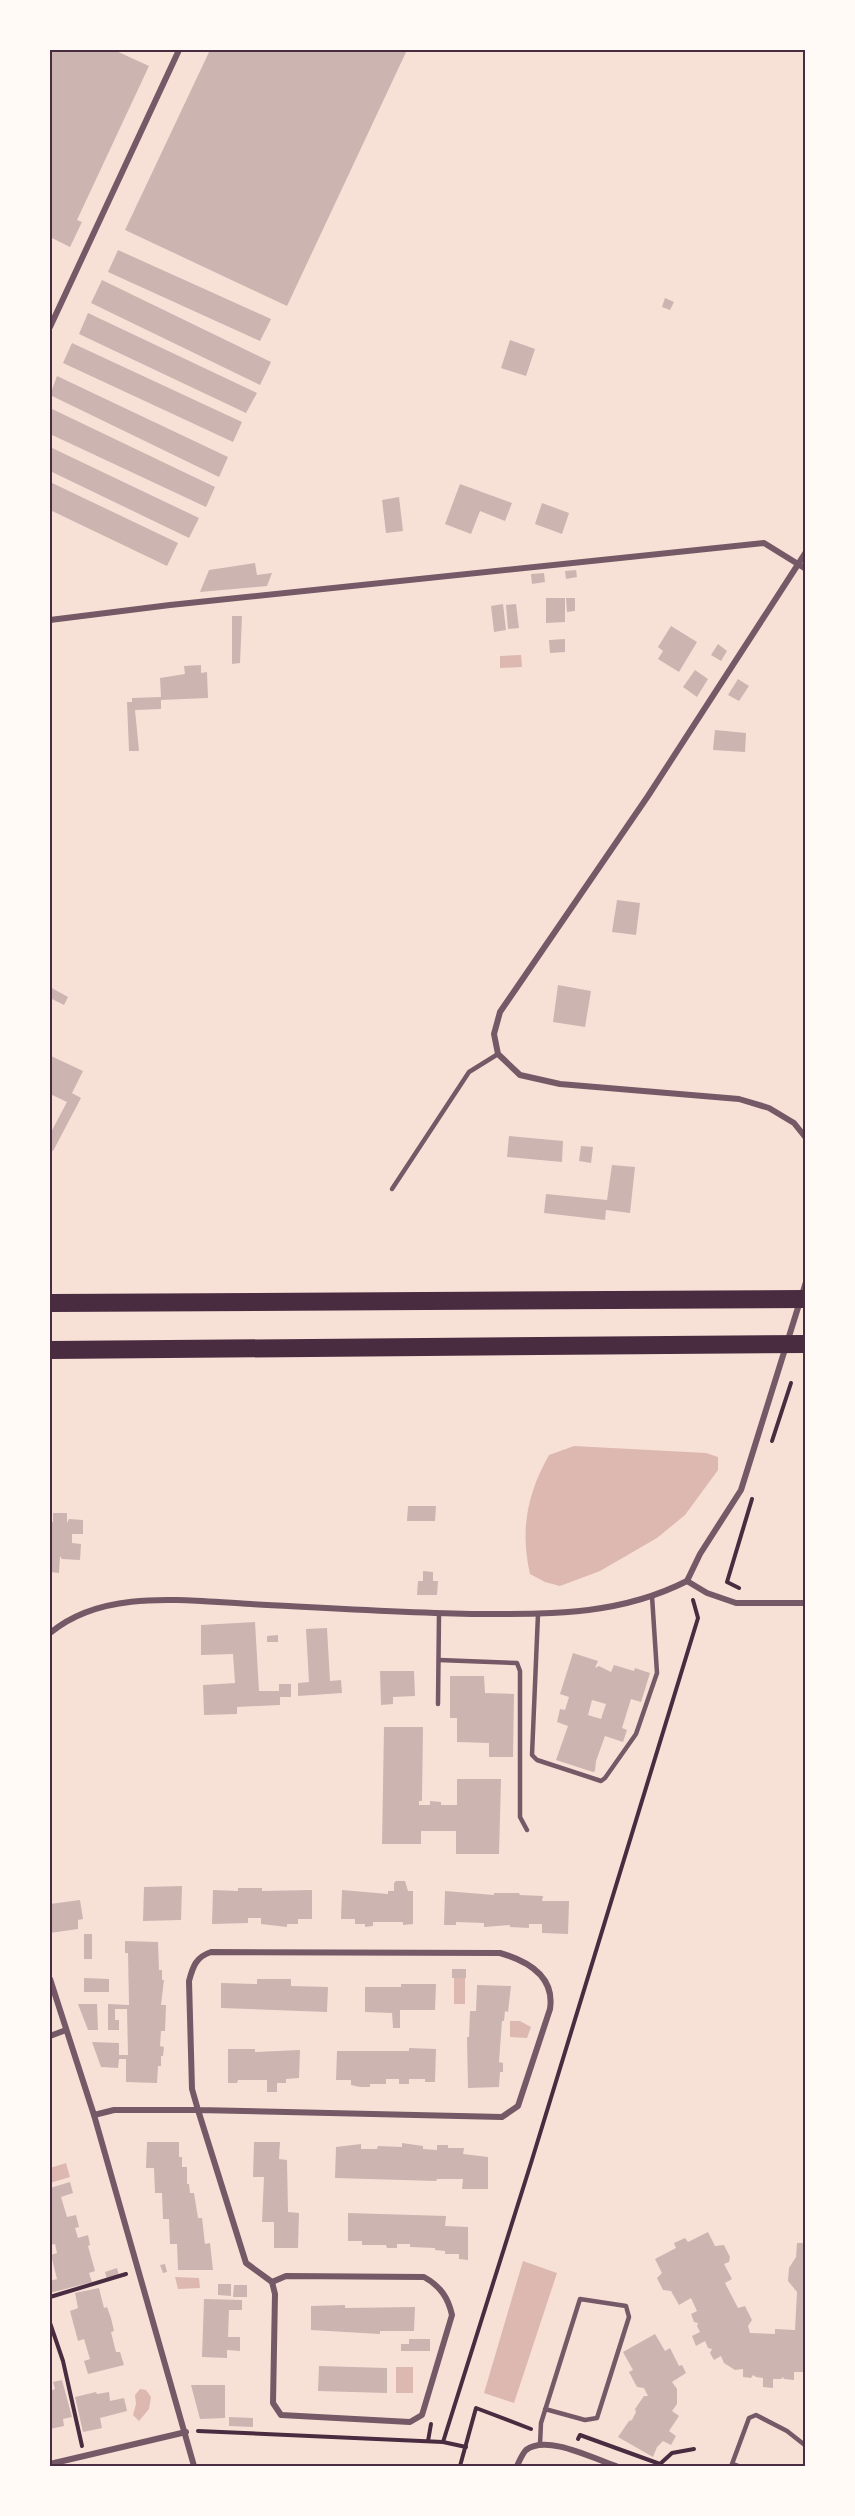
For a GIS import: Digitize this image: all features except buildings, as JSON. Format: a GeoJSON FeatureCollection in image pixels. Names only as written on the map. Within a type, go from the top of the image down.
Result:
{"type":"FeatureCollection","features":[{"type":"Feature","properties":{"kind":"highway"},"geometry":{"type":"LineString","coordinates":[[50,1303],[806,1299]]}},
{"type":"Feature","properties":{"kind":"highway"},"geometry":{"type":"LineString","coordinates":[[50,1350],[806,1344]]}},
{"type":"Feature","properties":{"kind":"street"},"geometry":{"type":"LineString","coordinates":[[50,327],[179,50]]}},
{"type":"Feature","properties":{"kind":"street"},"geometry":{"type":"LineString","coordinates":[[50,620],[170,604],[764,543],[806,568]]}},
{"type":"Feature","properties":{"kind":"street"},"geometry":{"type":"LineString","coordinates":[[806,552],[648,796],[500,1012],[494,1034],[498,1054],[520,1075],[560,1084],[739,1099],[769,1108],[794,1123],[806,1138]]}},
{"type":"Feature","properties":{"kind":"street"},"geometry":{"type":"LineString","coordinates":[[50,1633],[83,1612],[103,1606],[147,1601],[194,1601],[439,1614],[538,1614],[607,1607],[659,1595],[687,1581],[700,1554],[741,1490],[806,1282]]}},
{"type":"Feature","properties":{"kind":"street"},"geometry":{"type":"LineString","coordinates":[[687,1581],[708,1593],[736,1603],[806,1603]]}},
{"type":"Feature","properties":{"kind":"street"},"geometry":{"type":"LineString","coordinates":[[94,2115],[114,2110],[198,2110],[502,2117],[518,2106],[550,2009],[552,1995],[545,1980],[534,1968],[516,1957],[500,1953],[211,1952],[200,1956],[193,1966],[189,1981],[192,2089],[198,2110],[246,2264],[272,2282],[275,2294],[273,2403],[281,2415],[410,2422],[422,2415],[452,2315],[439,2285],[424,2277],[286,2276],[272,2282]]}},
{"type":"Feature","properties":{"kind":"street"},"geometry":{"type":"LineString","coordinates":[[50,1979],[94,2115],[194,2466]]}},
{"type":"Feature","properties":{"kind":"street"},"geometry":{"type":"LineString","coordinates":[[50,2036],[66,2030]]}},
{"type":"Feature","properties":{"kind":"street"},"geometry":{"type":"LineString","coordinates":[[50,2464],[186,2432]]}},
{"type":"Feature","properties":{"kind":"street"},"geometry":{"type":"LineString","coordinates":[[517,2466],[526,2451],[540,2444],[566,2448],[616,2466]]}},
{"type":"Feature","properties":{"kind":"street"},"geometry":{"type":"LineString","coordinates":[[73,2458],[75,2466]]}},
{"type":"Feature","properties":{"kind":"lane"},"geometry":{"type":"LineString","coordinates":[[392,1189],[469,1072],[498,1054]]}},
{"type":"Feature","properties":{"kind":"lane"},"geometry":{"type":"LineString","coordinates":[[538,1614],[532,1755],[537,1760],[601,1781],[636,1734],[657,1673],[652,1596]]}},
{"type":"Feature","properties":{"kind":"lane"},"geometry":{"type":"LineString","coordinates":[[438,1704],[439,1614]]}},
{"type":"Feature","properties":{"kind":"lane"},"geometry":{"type":"LineString","coordinates":[[439,1660],[517,1663],[520,1671],[520,1817],[527,1830]]}},
{"type":"Feature","properties":{"kind":"lane"},"geometry":{"type":"LineString","coordinates":[[540,2444],[541,2423],[580,2299],[626,2306],[629,2317],[597,2418],[585,2420],[546,2409]]}},
{"type":"Feature","properties":{"kind":"lane"},"geometry":{"type":"LineString","coordinates":[[738,2466],[732,2464],[749,2418],[756,2415],[787,2431],[806,2446]]}},
{"type":"Feature","properties":{"kind":"path"},"geometry":{"type":"LineString","coordinates":[[772,1443],[791,1383]]}},
{"type":"Feature","properties":{"kind":"path"},"geometry":{"type":"LineString","coordinates":[[743,1591],[727,1582],[756,1488]]}},
{"type":"Feature","properties":{"kind":"path"},"geometry":{"type":"LineString","coordinates":[[443,2442],[535,2151],[698,1618],[687,1581]]}},
{"type":"Feature","properties":{"kind":"path"},"geometry":{"type":"LineString","coordinates":[[50,2297],[139,2270]]}},
{"type":"Feature","properties":{"kind":"path"},"geometry":{"type":"LineString","coordinates":[[50,2323],[63,2361],[85,2455]]}},
{"type":"Feature","properties":{"kind":"path"},"geometry":{"type":"LineString","coordinates":[[460,2466],[476,2408],[540,2432]]}},
{"type":"Feature","properties":{"kind":"path"},"geometry":{"type":"LineString","coordinates":[[186,2432],[202,2430],[284,2433],[443,2442],[466,2446]]}},
{"type":"Feature","properties":{"kind":"path"},"geometry":{"type":"LineString","coordinates":[[578,2440],[580,2435],[660,2464],[672,2453],[694,2449]]}},
{"type":"Feature","properties":{"kind":"shaded area"},"geometry":{"type":"Polygon","coordinates":[[[521,655],[522,667],[500,668],[500,656],[521,655]]]}},
{"type":"Feature","properties":{"kind":"shaded area"},"geometry":{"type":"Polygon","coordinates":[[[574,1446],[706,1453],[718,1457],[718,1470],[685,1515],[657,1538],[600,1571],[560,1586],[545,1582],[530,1574],[526,1527],[535,1484],[549,1455],[574,1446]]]}},
{"type":"Feature","properties":{"kind":"shaded area"},"geometry":{"type":"Polygon","coordinates":[[[454,1978],[465,1978],[465,2004],[454,2004],[454,1978]]]}},
{"type":"Feature","properties":{"kind":"shaded area"},"geometry":{"type":"Polygon","coordinates":[[[510,2021],[520,2021],[531,2027],[527,2038],[510,2037],[510,2021]]]}},
{"type":"Feature","properties":{"kind":"shaded area"},"geometry":{"type":"Polygon","coordinates":[[[66,2163],[70,2177],[50,2183],[50,2168],[66,2163]]]}},
{"type":"Feature","properties":{"kind":"shaded area"},"geometry":{"type":"Polygon","coordinates":[[[523,2261],[557,2273],[514,2403],[484,2393],[523,2261]]]}},
{"type":"Feature","properties":{"kind":"shaded area"},"geometry":{"type":"Polygon","coordinates":[[[175,2277],[199,2278],[200,2288],[178,2289],[175,2277]]]}},
{"type":"Feature","properties":{"kind":"shaded area"},"geometry":{"type":"Polygon","coordinates":[[[396,2367],[413,2367],[413,2393],[396,2393],[396,2367]]]}},
{"type":"Feature","properties":{"kind":"shaded area"},"geometry":{"type":"Polygon","coordinates":[[[140,2389],[146,2390],[151,2397],[149,2409],[139,2421],[133,2415],[136,2404],[135,2395],[140,2389]]]}}]}
